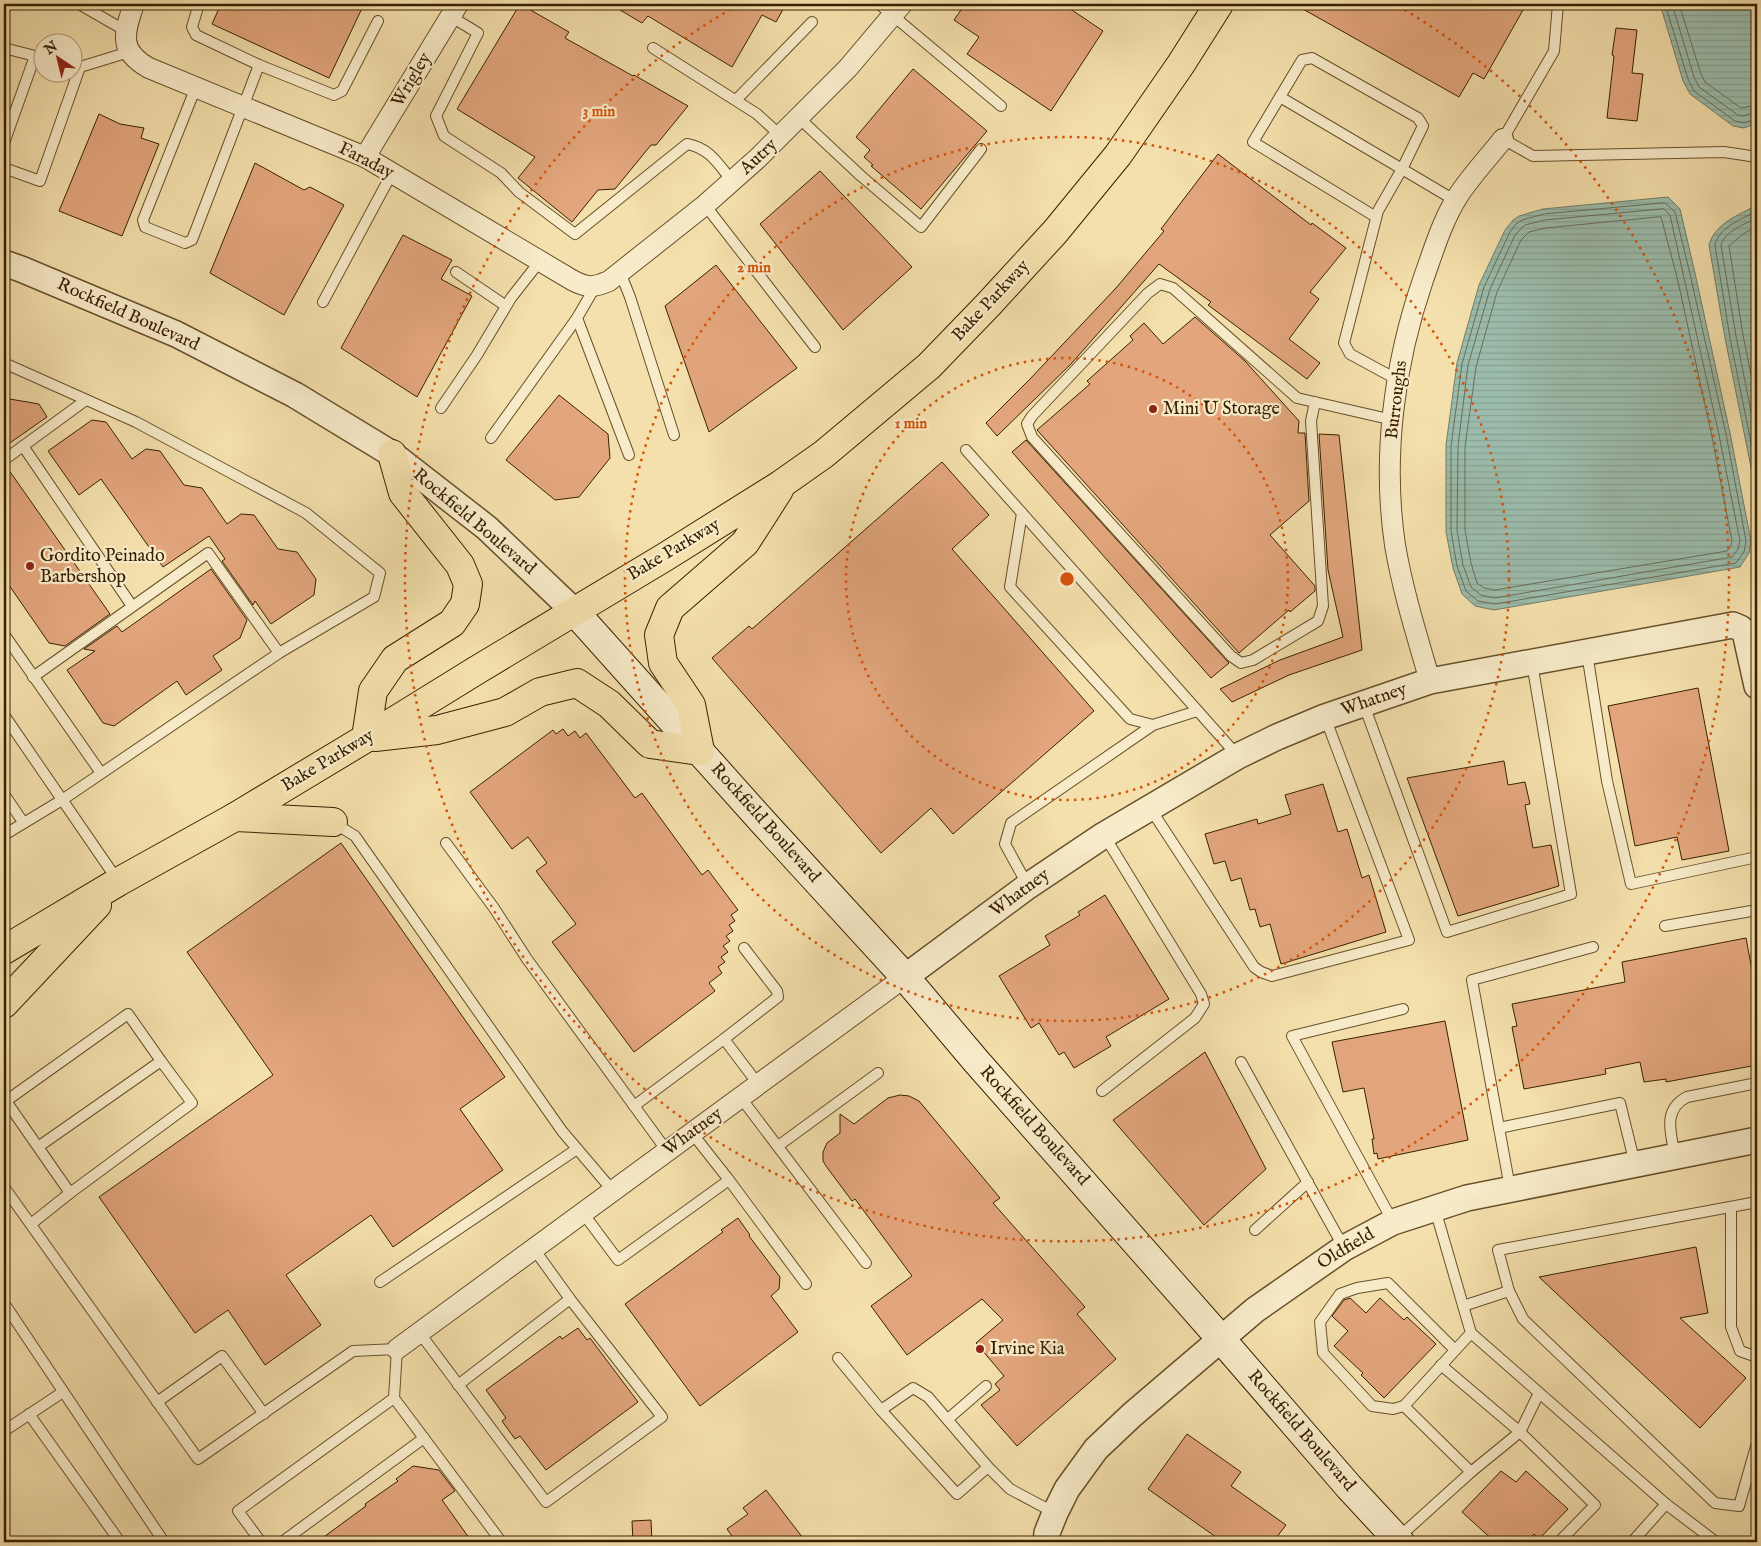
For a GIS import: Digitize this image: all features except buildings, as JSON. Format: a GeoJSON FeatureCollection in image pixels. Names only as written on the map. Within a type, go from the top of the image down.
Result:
{"type":"FeatureCollection","features":[{"type":"Feature","properties":{"kind":"main road","name":"Bake Parkway"},"geometry":{"type":"LineString","coordinates":[[4,950],[118,882],[235,817],[366,738],[665,557],[784,482],[824,454],[929,366],[988,306],[1055,232],[1118,155],[1181,64],[1219,4]]}},
{"type":"Feature","properties":{"kind":"main road"},"geometry":{"type":"LineString","coordinates":[[392,454],[403,493],[460,565],[468,584],[465,604],[452,623],[395,659],[373,691],[366,738],[445,728],[505,712],[540,692],[577,683],[609,704],[650,744],[700,751],[691,705],[663,663],[659,634],[670,608],[746,543],[784,482]]}},
{"type":"Feature","properties":{"kind":"main road","name":"Rockfield Boulevard"},"geometry":{"type":"LineString","coordinates":[[574,611],[905,977],[976,1061],[1398,1541]]}},
{"type":"Feature","properties":{"kind":"main road"},"geometry":{"type":"LineString","coordinates":[[235,817],[333,822]]}},
{"type":"Feature","properties":{"kind":"main road"},"geometry":{"type":"LineString","coordinates":[[4,1004],[118,882]]}},
{"type":"Feature","properties":{"kind":"street"},"geometry":{"type":"LineString","coordinates":[[129,52],[125,37],[134,4]]}},
{"type":"Feature","properties":{"kind":"street","name":"Autry"},"geometry":{"type":"LineString","coordinates":[[595,287],[609,281],[705,205],[781,136],[848,68],[892,7]]}},
{"type":"Feature","properties":{"kind":"street","name":"Wrigley"},"geometry":{"type":"LineString","coordinates":[[365,157],[454,10]]}},
{"type":"Feature","properties":{"kind":"street","name":"Faraday"},"geometry":{"type":"LineString","coordinates":[[129,52],[137,61],[149,68],[365,157],[582,286],[595,287]]}},
{"type":"Feature","properties":{"kind":"street","name":"Burroughs"},"geometry":{"type":"LineString","coordinates":[[1430,681],[1407,601],[1391,509],[1390,470],[1398,380],[1413,308],[1433,252],[1456,201],[1503,140]]}},
{"type":"Feature","properties":{"kind":"street","name":"Rockfield Boulevard"},"geometry":{"type":"LineString","coordinates":[[4,263],[176,334],[295,395],[392,454],[487,528],[574,611]]}},
{"type":"Feature","properties":{"kind":"street","name":"Whatney"},"geometry":{"type":"LineString","coordinates":[[397,1349],[1028,886],[1104,835],[1238,756],[1325,717],[1430,681],[1733,625],[1745,632],[1757,686]]}},
{"type":"Feature","properties":{"kind":"street","name":"Oldfield"},"geometry":{"type":"LineString","coordinates":[[1046,1542],[1047,1533],[1054,1514],[1067,1489],[1096,1450],[1132,1415],[1254,1310],[1344,1248],[1393,1222],[1467,1198],[1757,1140]]}},
{"type":"Feature","properties":{"kind":"lane"},"geometry":{"type":"LineString","coordinates":[[79,4],[126,31]]}},
{"type":"Feature","properties":{"kind":"lane"},"geometry":{"type":"LineString","coordinates":[[199,4],[192,27],[196,35],[260,65],[334,95],[342,91],[378,20]]}},
{"type":"Feature","properties":{"kind":"lane"},"geometry":{"type":"LineString","coordinates":[[1558,4],[1554,51],[1503,140],[1533,156],[1724,152],[1757,157]]}},
{"type":"Feature","properties":{"kind":"lane"},"geometry":{"type":"LineString","coordinates":[[892,7],[1001,106]]}},
{"type":"Feature","properties":{"kind":"lane"},"geometry":{"type":"LineString","coordinates":[[454,10],[478,33],[436,116],[444,136],[501,173],[518,192],[575,234],[687,144],[698,146],[711,155],[732,181]]}},
{"type":"Feature","properties":{"kind":"lane"},"geometry":{"type":"LineString","coordinates":[[736,100],[812,22]]}},
{"type":"Feature","properties":{"kind":"lane"},"geometry":{"type":"LineString","coordinates":[[4,48],[32,54]]}},
{"type":"Feature","properties":{"kind":"lane"},"geometry":{"type":"LineString","coordinates":[[653,48],[757,114],[781,136]]}},
{"type":"Feature","properties":{"kind":"lane"},"geometry":{"type":"LineString","coordinates":[[82,64],[129,52]]}},
{"type":"Feature","properties":{"kind":"lane"},"geometry":{"type":"LineString","coordinates":[[1376,217],[1253,142],[1302,60],[1312,58],[1418,118],[1423,126],[1402,169],[1378,211],[1344,343],[1350,354],[1398,380]]}},
{"type":"Feature","properties":{"kind":"lane"},"geometry":{"type":"LineString","coordinates":[[196,87],[143,220],[145,227],[185,243],[192,240],[260,65]]}},
{"type":"Feature","properties":{"kind":"lane"},"geometry":{"type":"LineString","coordinates":[[4,143],[32,73]]}},
{"type":"Feature","properties":{"kind":"lane"},"geometry":{"type":"LineString","coordinates":[[4,168],[40,181],[71,82]]}},
{"type":"Feature","properties":{"kind":"lane"},"geometry":{"type":"LineString","coordinates":[[1280,97],[1456,201]]}},
{"type":"Feature","properties":{"kind":"lane"},"geometry":{"type":"LineString","coordinates":[[799,118],[861,176],[921,227],[981,149]]}},
{"type":"Feature","properties":{"kind":"lane"},"geometry":{"type":"LineString","coordinates":[[323,302],[392,173]]}},
{"type":"Feature","properties":{"kind":"lane"},"geometry":{"type":"LineString","coordinates":[[705,205],[815,346]]}},
{"type":"Feature","properties":{"kind":"lane"},"geometry":{"type":"LineString","coordinates":[[441,408],[477,355],[507,304],[540,261]]}},
{"type":"Feature","properties":{"kind":"lane"},"geometry":{"type":"LineString","coordinates":[[456,272],[503,304],[507,304]]}},
{"type":"Feature","properties":{"kind":"lane"},"geometry":{"type":"LineString","coordinates":[[620,272],[630,297],[674,435]]}},
{"type":"Feature","properties":{"kind":"lane"},"geometry":{"type":"LineString","coordinates":[[1315,402],[1311,421],[1324,606],[1318,621],[1253,660],[1241,663],[1225,649],[1032,436],[1028,424],[1039,408],[1148,293],[1160,284],[1173,288],[1297,398],[1315,402],[1393,420]]}},
{"type":"Feature","properties":{"kind":"lane"},"geometry":{"type":"LineString","coordinates":[[491,438],[577,318],[595,287]]}},
{"type":"Feature","properties":{"kind":"lane"},"geometry":{"type":"LineString","coordinates":[[577,318],[629,455]]}},
{"type":"Feature","properties":{"kind":"lane"},"geometry":{"type":"LineString","coordinates":[[4,363],[136,422],[306,513],[380,573],[374,597],[279,653],[62,800],[4,835]]}},
{"type":"Feature","properties":{"kind":"lane"},"geometry":{"type":"LineString","coordinates":[[4,460],[86,400]]}},
{"type":"Feature","properties":{"kind":"lane"},"geometry":{"type":"LineString","coordinates":[[23,446],[132,606]]}},
{"type":"Feature","properties":{"kind":"lane"},"geometry":{"type":"LineString","coordinates":[[966,450],[1238,756]]}},
{"type":"Feature","properties":{"kind":"lane"},"geometry":{"type":"LineString","coordinates":[[1022,513],[1010,588],[1130,720],[1153,725]]}},
{"type":"Feature","properties":{"kind":"lane"},"geometry":{"type":"LineString","coordinates":[[33,677],[208,553],[279,653]]}},
{"type":"Feature","properties":{"kind":"lane"},"geometry":{"type":"LineString","coordinates":[[4,634],[101,774]]}},
{"type":"Feature","properties":{"kind":"lane"},"geometry":{"type":"LineString","coordinates":[[1587,653],[1607,781],[1631,884],[1757,857]]}},
{"type":"Feature","properties":{"kind":"lane"},"geometry":{"type":"LineString","coordinates":[[1364,704],[1448,932],[1571,894],[1532,663]]}},
{"type":"Feature","properties":{"kind":"lane"},"geometry":{"type":"LineString","coordinates":[[1028,886],[1005,844],[1011,823],[1153,725],[1197,711]]}},
{"type":"Feature","properties":{"kind":"lane"},"geometry":{"type":"LineString","coordinates":[[4,715],[118,882]]}},
{"type":"Feature","properties":{"kind":"lane"},"geometry":{"type":"LineString","coordinates":[[1149,808],[1254,967],[1261,972],[1272,976],[1409,940],[1325,717]]}},
{"type":"Feature","properties":{"kind":"lane"},"geometry":{"type":"LineString","coordinates":[[4,794],[24,822]]}},
{"type":"Feature","properties":{"kind":"lane"},"geometry":{"type":"LineString","coordinates":[[333,822],[355,836],[562,1131],[613,1190]]}},
{"type":"Feature","properties":{"kind":"lane"},"geometry":{"type":"LineString","coordinates":[[1102,1091],[1195,1018],[1204,1004],[1202,994],[1104,835]]}},
{"type":"Feature","properties":{"kind":"lane"},"geometry":{"type":"LineString","coordinates":[[446,843],[494,908],[527,959],[667,1151]]}},
{"type":"Feature","properties":{"kind":"lane"},"geometry":{"type":"LineString","coordinates":[[1665,926],[1757,910]]}},
{"type":"Feature","properties":{"kind":"lane"},"geometry":{"type":"LineString","coordinates":[[1510,1188],[1472,980],[1593,947]]}},
{"type":"Feature","properties":{"kind":"lane"},"geometry":{"type":"LineString","coordinates":[[634,1106],[778,997],[777,991],[744,948]]}},
{"type":"Feature","properties":{"kind":"lane"},"geometry":{"type":"LineString","coordinates":[[1393,1222],[1292,1036],[1403,1009]]}},
{"type":"Feature","properties":{"kind":"lane"},"geometry":{"type":"LineString","coordinates":[[31,1224],[192,1103],[128,1014],[6,1101],[70,1193]]}},
{"type":"Feature","properties":{"kind":"lane"},"geometry":{"type":"LineString","coordinates":[[724,1039],[758,1084]]}},
{"type":"Feature","properties":{"kind":"lane"},"geometry":{"type":"LineString","coordinates":[[38,1147],[161,1061]]}},
{"type":"Feature","properties":{"kind":"lane"},"geometry":{"type":"LineString","coordinates":[[1241,1062],[1344,1248]]}},
{"type":"Feature","properties":{"kind":"lane"},"geometry":{"type":"LineString","coordinates":[[778,1146],[878,1073]]}},
{"type":"Feature","properties":{"kind":"lane"},"geometry":{"type":"LineString","coordinates":[[1675,1156],[1670,1126],[1674,1107],[1679,1101],[1687,1097],[1757,1083]]}},
{"type":"Feature","properties":{"kind":"lane"},"geometry":{"type":"LineString","coordinates":[[741,1098],[866,1263]]}},
{"type":"Feature","properties":{"kind":"lane"},"geometry":{"type":"LineString","coordinates":[[1499,1128],[1620,1103],[1635,1164]]}},
{"type":"Feature","properties":{"kind":"lane"},"geometry":{"type":"LineString","coordinates":[[692,1133],[806,1284]]}},
{"type":"Feature","properties":{"kind":"lane"},"geometry":{"type":"LineString","coordinates":[[380,1282],[577,1149]]}},
{"type":"Feature","properties":{"kind":"lane"},"geometry":{"type":"LineString","coordinates":[[583,1213],[618,1260],[729,1180]]}},
{"type":"Feature","properties":{"kind":"lane"},"geometry":{"type":"LineString","coordinates":[[1255,1230],[1308,1182]]}},
{"type":"Feature","properties":{"kind":"lane"},"geometry":{"type":"LineString","coordinates":[[4,1187],[198,1459],[352,1352],[397,1349],[394,1398],[500,1540]]}},
{"type":"Feature","properties":{"kind":"lane"},"geometry":{"type":"LineString","coordinates":[[1757,1202],[1498,1250],[1508,1291],[1523,1319],[1715,1503],[1739,1506],[1757,1443]]}},
{"type":"Feature","properties":{"kind":"lane"},"geometry":{"type":"LineString","coordinates":[[1731,1207],[1731,1327],[1740,1351],[1757,1357]]}},
{"type":"Feature","properties":{"kind":"lane"},"geometry":{"type":"LineString","coordinates":[[1435,1208],[1471,1333],[1666,1504],[1716,1542]]}},
{"type":"Feature","properties":{"kind":"lane"},"geometry":{"type":"LineString","coordinates":[[419,1332],[546,1502],[662,1417],[570,1299],[534,1249]]}},
{"type":"Feature","properties":{"kind":"lane"},"geometry":{"type":"LineString","coordinates":[[1455,1350],[1388,1283],[1357,1288],[1340,1294],[1320,1322],[1323,1353],[1372,1406],[1393,1409],[1404,1406],[1471,1333]]}},
{"type":"Feature","properties":{"kind":"lane"},"geometry":{"type":"LineString","coordinates":[[1463,1306],[1508,1291]]}},
{"type":"Feature","properties":{"kind":"lane"},"geometry":{"type":"LineString","coordinates":[[458,1385],[570,1299]]}},
{"type":"Feature","properties":{"kind":"lane"},"geometry":{"type":"LineString","coordinates":[[4,1303],[164,1542]]}},
{"type":"Feature","properties":{"kind":"lane"},"geometry":{"type":"LineString","coordinates":[[157,1402],[222,1356],[264,1414]]}},
{"type":"Feature","properties":{"kind":"lane"},"geometry":{"type":"LineString","coordinates":[[838,1358],[881,1410],[957,1494],[988,1466]]}},
{"type":"Feature","properties":{"kind":"lane"},"geometry":{"type":"LineString","coordinates":[[1441,1365],[1520,1432],[1594,1505],[1559,1542]]}},
{"type":"Feature","properties":{"kind":"lane"},"geometry":{"type":"LineString","coordinates":[[948,1420],[986,1386]]}},
{"type":"Feature","properties":{"kind":"lane"},"geometry":{"type":"LineString","coordinates":[[881,1410],[913,1388],[928,1397],[1010,1489],[1054,1514]]}},
{"type":"Feature","properties":{"kind":"lane"},"geometry":{"type":"LineString","coordinates":[[4,1431],[63,1392]]}},
{"type":"Feature","properties":{"kind":"lane"},"geometry":{"type":"LineString","coordinates":[[1398,1541],[1472,1472],[1520,1432],[1539,1393]]}},
{"type":"Feature","properties":{"kind":"lane"},"geometry":{"type":"LineString","coordinates":[[261,1542],[238,1512],[394,1398]]}},
{"type":"Feature","properties":{"kind":"lane"},"geometry":{"type":"LineString","coordinates":[[1404,1406],[1472,1472]]}},
{"type":"Feature","properties":{"kind":"lane"},"geometry":{"type":"LineString","coordinates":[[29,1414],[120,1542]]}},
{"type":"Feature","properties":{"kind":"lane"},"geometry":{"type":"LineString","coordinates":[[282,1542],[424,1438]]}},
{"type":"Feature","properties":{"kind":"lane"},"geometry":{"type":"LineString","coordinates":[[1632,1542],[1666,1504]]}},
{"type":"Feature","properties":{"kind":"water"},"geometry":{"type":"Polygon","coordinates":[[[1660,4],[1757,4],[1757,123],[1744,128],[1733,126],[1690,94],[1683,81],[1660,4]]]}},
{"type":"Feature","properties":{"kind":"water"},"geometry":{"type":"Polygon","coordinates":[[[1668,197],[1680,209],[1695,273],[1730,433],[1751,541],[1749,553],[1740,567],[1494,610],[1475,606],[1462,594],[1453,568],[1446,532],[1446,445],[1457,363],[1479,285],[1505,230],[1519,216],[1543,209],[1668,197]]]}},
{"type":"Feature","properties":{"kind":"water"},"geometry":{"type":"Polygon","coordinates":[[[1757,205],[1757,497],[1725,338],[1709,245],[1716,231],[1728,220],[1757,205]]]}},
{"type":"Feature","properties":{"kind":"place","name":"Mini U Storage"},"geometry":{"type":"Point","coordinates":[1153,409]}},
{"type":"Feature","properties":{"kind":"place","name":"Gordito Peinado Barbershop"},"geometry":{"type":"Point","coordinates":[30,566]}},
{"type":"Feature","properties":{"kind":"place","name":"Irvine Kia"},"geometry":{"type":"Point","coordinates":[980,1349]}}]}
